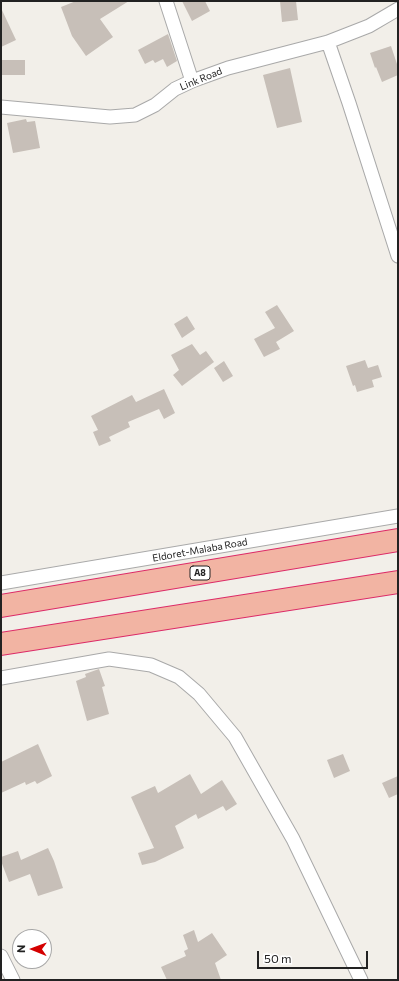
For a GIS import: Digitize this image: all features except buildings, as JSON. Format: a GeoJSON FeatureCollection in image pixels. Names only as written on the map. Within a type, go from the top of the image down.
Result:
{"type":"FeatureCollection","features":[{"type":"Feature","properties":{"kind":"highway","name":"A8"},"geometry":{"type":"LineString","coordinates":[[1,606],[398,540]]}},
{"type":"Feature","properties":{"kind":"highway"},"geometry":{"type":"LineString","coordinates":[[1,644],[398,582]]}},
{"type":"Feature","properties":{"kind":"street"},"geometry":{"type":"LineString","coordinates":[[166,1],[192,81]]}},
{"type":"Feature","properties":{"kind":"street","name":"Link Road"},"geometry":{"type":"LineString","coordinates":[[1,107],[110,118],[135,116],[192,81],[228,68],[328,42],[369,26],[398,9]]}},
{"type":"Feature","properties":{"kind":"street"},"geometry":{"type":"LineString","coordinates":[[328,42],[352,110],[398,256]]}},
{"type":"Feature","properties":{"kind":"street","name":"Eldoret-Malaba Road"},"geometry":{"type":"LineString","coordinates":[[1,583],[398,516]]}},
{"type":"Feature","properties":{"kind":"street"},"geometry":{"type":"LineString","coordinates":[[1,678],[109,659],[151,665],[180,677],[199,694],[235,737],[293,838],[361,980]]}},
{"type":"Feature","properties":{"kind":"street"},"geometry":{"type":"LineString","coordinates":[[1,956],[13,980]]}}]}
